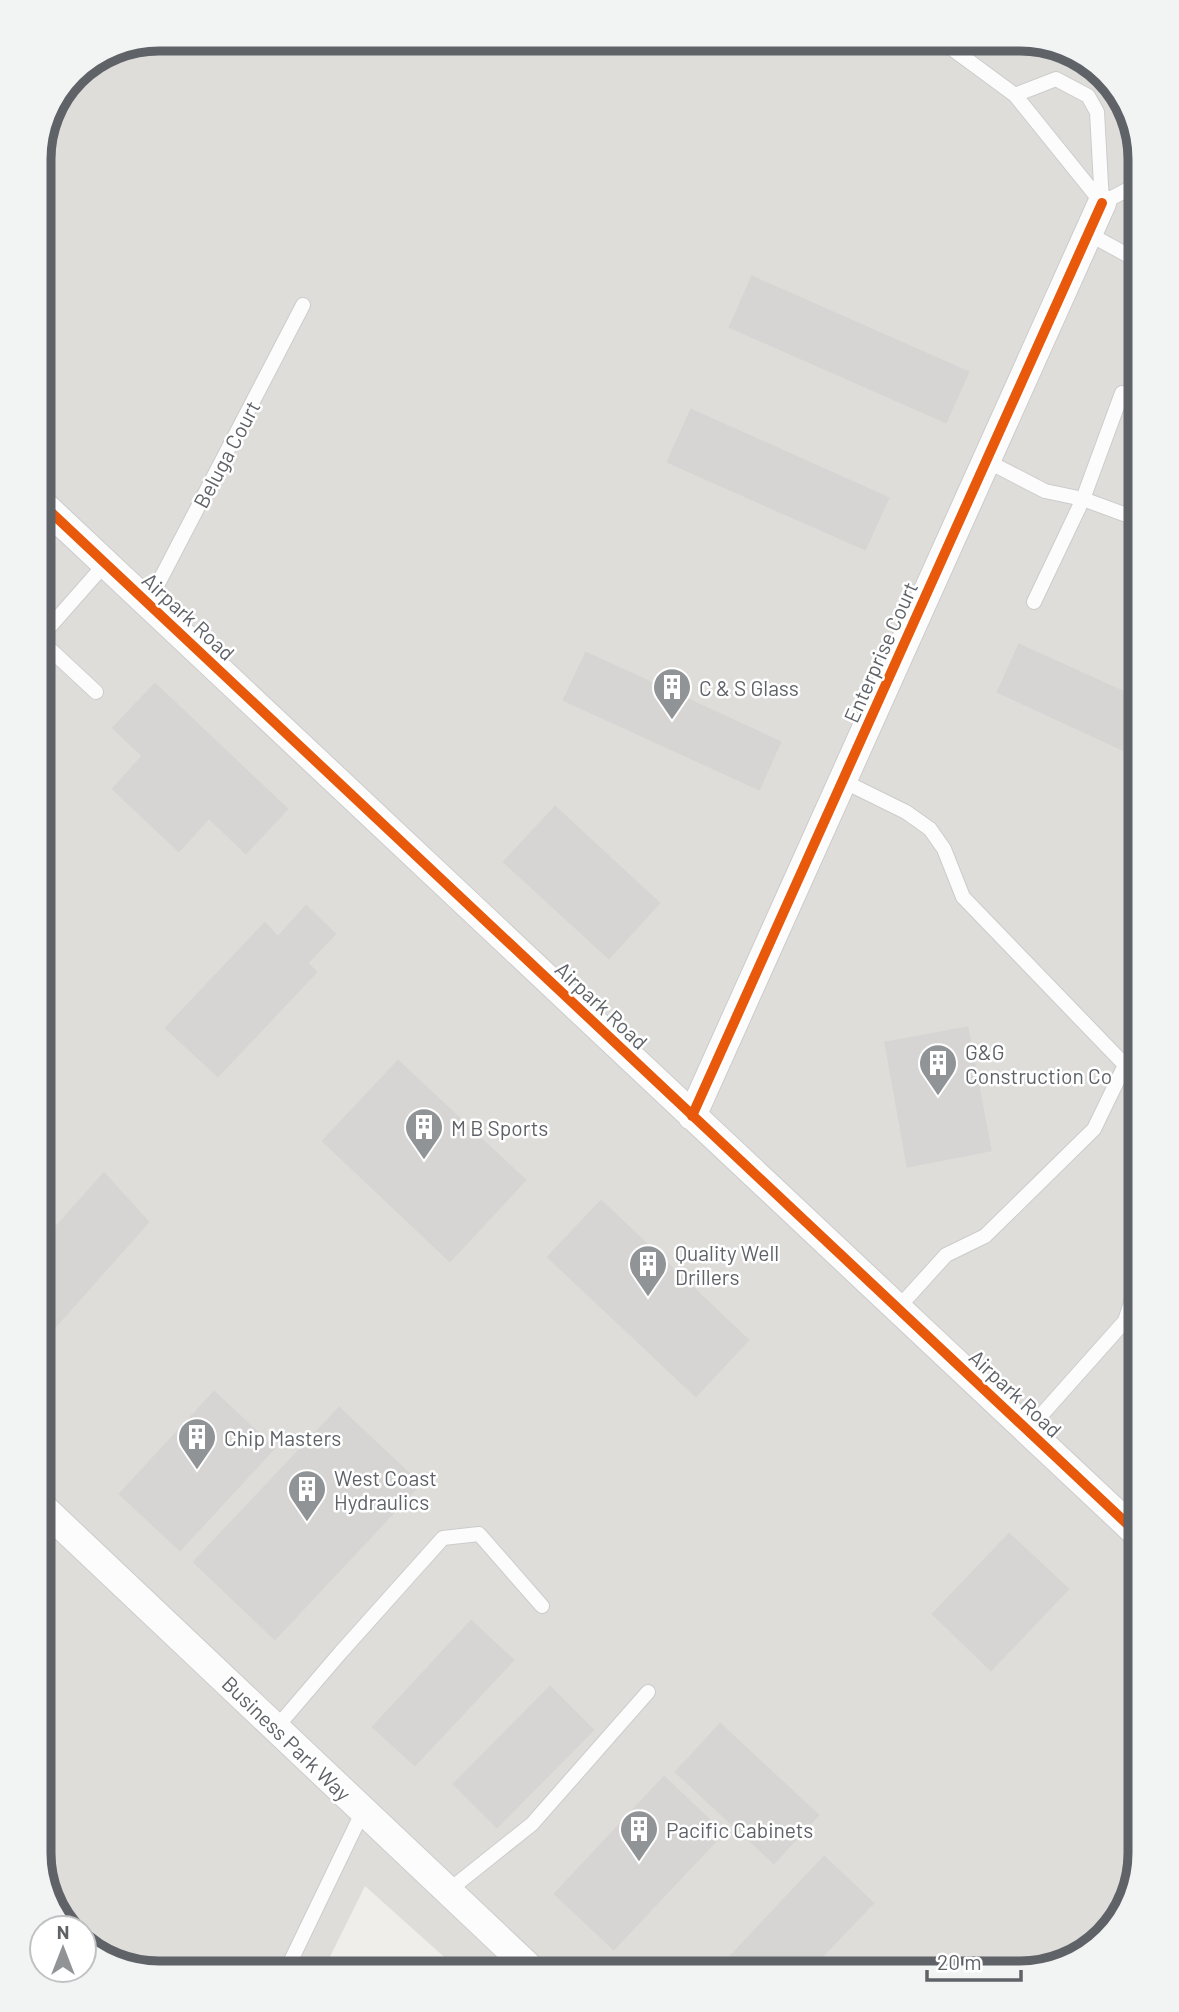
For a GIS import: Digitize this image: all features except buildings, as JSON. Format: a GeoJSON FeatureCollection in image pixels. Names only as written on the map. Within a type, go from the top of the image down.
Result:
{"type":"FeatureCollection","features":[{"type":"Feature","properties":{"kind":"street","name":"Enterprise Court"},"geometry":{"type":"LineString","coordinates":[[692,1116],[1102,203]]}},
{"type":"Feature","properties":{"kind":"street","name":"Airpark Road"},"geometry":{"type":"LineString","coordinates":[[51,513],[1128,1525]]}},
{"type":"Feature","properties":{"kind":"street","name":"Business Park Way"},"geometry":{"type":"LineString","coordinates":[[51,1516],[522,1961]]}},
{"type":"Feature","properties":{"kind":"lane"},"geometry":{"type":"LineString","coordinates":[[955,51],[1015,95],[1102,203]]}},
{"type":"Feature","properties":{"kind":"lane"},"geometry":{"type":"LineString","coordinates":[[1015,95],[1056,79],[1088,96],[1097,112],[1102,203]]}},
{"type":"Feature","properties":{"kind":"lane"},"geometry":{"type":"LineString","coordinates":[[1102,203],[1128,189]]}},
{"type":"Feature","properties":{"kind":"lane"},"geometry":{"type":"LineString","coordinates":[[1089,234],[1128,255]]}},
{"type":"Feature","properties":{"kind":"lane","name":"Beluga Court"},"geometry":{"type":"LineString","coordinates":[[148,603],[303,305]]}},
{"type":"Feature","properties":{"kind":"lane"},"geometry":{"type":"LineString","coordinates":[[1034,603],[1083,499],[1122,393]]}},
{"type":"Feature","properties":{"kind":"lane"},"geometry":{"type":"LineString","coordinates":[[987,461],[1045,491],[1083,499],[1128,516]]}},
{"type":"Feature","properties":{"kind":"lane"},"geometry":{"type":"LineString","coordinates":[[51,625],[105,564]]}},
{"type":"Feature","properties":{"kind":"lane"},"geometry":{"type":"LineString","coordinates":[[51,650],[96,692]]}},
{"type":"Feature","properties":{"kind":"lane"},"geometry":{"type":"LineString","coordinates":[[843,781],[906,812],[930,829],[944,849],[963,897],[1128,1067]]}},
{"type":"Feature","properties":{"kind":"lane"},"geometry":{"type":"LineString","coordinates":[[898,1308],[946,1255],[985,1236],[1094,1129],[1125,1065]]}},
{"type":"Feature","properties":{"kind":"lane"},"geometry":{"type":"LineString","coordinates":[[1028,1430],[1125,1321],[1128,1312]]}},
{"type":"Feature","properties":{"kind":"lane"},"geometry":{"type":"LineString","coordinates":[[276,1728],[443,1538],[479,1534],[542,1606]]}},
{"type":"Feature","properties":{"kind":"lane"},"geometry":{"type":"LineString","coordinates":[[448,1891],[532,1824],[648,1692]]}},
{"type":"Feature","properties":{"kind":"lane"},"geometry":{"type":"LineString","coordinates":[[291,1961],[363,1811]]}},
{"type":"Feature","properties":{"kind":"shaded area"},"geometry":{"type":"Polygon","coordinates":[[[158,51],[1028,51],[1055,56],[1068,62],[1092,77],[1110,99],[1123,124],[1128,158],[1128,1854],[1125,1881],[1114,1907],[1092,1935],[1068,1950],[1048,1958],[1020,1961],[449,1961],[365,1886],[328,1961],[151,1961],[124,1956],[99,1943],[98,1914],[70,1914],[56,1888],[51,1854],[51,151],[59,117],[82,82],[99,69],[117,59],[158,51]]]}},
{"type":"Feature","properties":{"kind":"cycle path"},"geometry":{"type":"LineString","coordinates":[[692,1116],[1102,203]]}},
{"type":"Feature","properties":{"kind":"cycle path"},"geometry":{"type":"LineString","coordinates":[[51,512],[1128,1525]]}},
{"type":"Feature","properties":{"kind":"place","name":"C & S Glass"},"geometry":{"type":"Point","coordinates":[672,721]}},
{"type":"Feature","properties":{"kind":"place","name":"G&G Construction Co"},"geometry":{"type":"Point","coordinates":[938,1097]}},
{"type":"Feature","properties":{"kind":"place","name":"M B Sports"},"geometry":{"type":"Point","coordinates":[424,1161]}},
{"type":"Feature","properties":{"kind":"place","name":"Quality Well Drillers"},"geometry":{"type":"Point","coordinates":[648,1298]}},
{"type":"Feature","properties":{"kind":"place","name":"Chip Masters"},"geometry":{"type":"Point","coordinates":[197,1471]}},
{"type":"Feature","properties":{"kind":"place","name":"West Coast Hydraulics"},"geometry":{"type":"Point","coordinates":[307,1523]}},
{"type":"Feature","properties":{"kind":"place","name":"Pacific Cabinets"},"geometry":{"type":"Point","coordinates":[639,1863]}}]}
